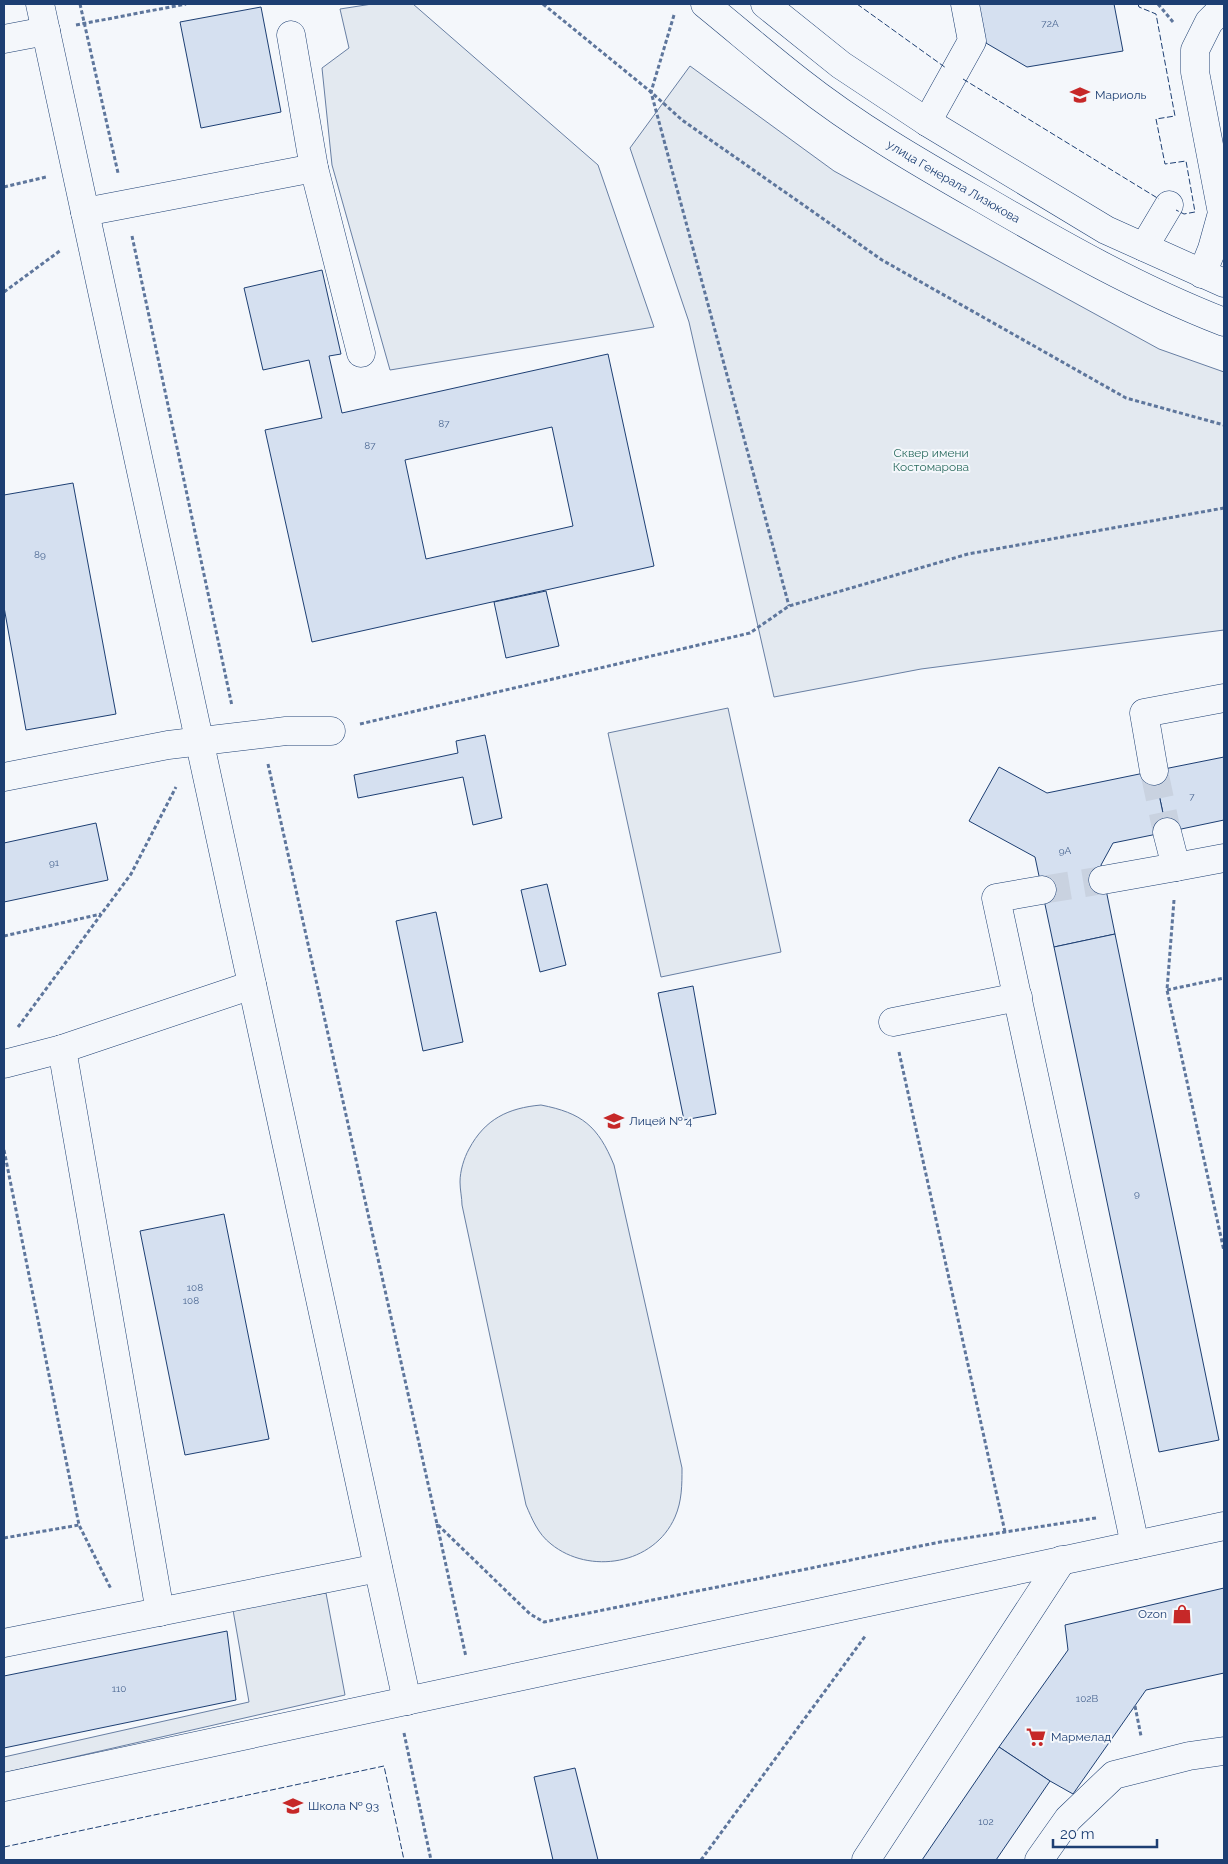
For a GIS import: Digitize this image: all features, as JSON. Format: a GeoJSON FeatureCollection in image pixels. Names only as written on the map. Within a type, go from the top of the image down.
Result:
{"type":"FeatureCollection","features":[{"type":"Feature","properties":{"kind":"street"},"geometry":{"type":"LineString","coordinates":[[40,4],[378,1568],[403,1702]]}},
{"type":"Feature","properties":{"kind":"street","name":"улица Генерала Лизюкова"},"geometry":{"type":"LineString","coordinates":[[705,4],[799,82],[849,118],[908,156],[1060,244],[1139,284],[1224,322]]}},
{"type":"Feature","properties":{"kind":"street"},"geometry":{"type":"LineString","coordinates":[[765,4],[841,65],[927,122],[1106,230],[1213,278],[1212,249],[1222,213],[1195,72],[1195,50],[1209,22],[1224,7]]}},
{"type":"Feature","properties":{"kind":"street"},"geometry":{"type":"LineString","coordinates":[[927,122],[972,41],[965,4]]}},
{"type":"Feature","properties":{"kind":"street"},"geometry":{"type":"LineString","coordinates":[[4,39],[46,31]]}},
{"type":"Feature","properties":{"kind":"street"},"geometry":{"type":"LineString","coordinates":[[291,35],[314,168],[361,353]]}},
{"type":"Feature","properties":{"kind":"street"},"geometry":{"type":"LineString","coordinates":[[87,220],[126,205],[171,194],[314,168]]}},
{"type":"Feature","properties":{"kind":"street"},"geometry":{"type":"LineString","coordinates":[[1144,247],[1168,205]]}},
{"type":"Feature","properties":{"kind":"street"},"geometry":{"type":"LineString","coordinates":[[1154,771],[1144,713],[1224,698]]}},
{"type":"Feature","properties":{"kind":"street"},"geometry":{"type":"LineString","coordinates":[[4,777],[168,745],[286,731],[331,731]]}},
{"type":"Feature","properties":{"kind":"street"},"geometry":{"type":"LineString","coordinates":[[1167,832],[1176,867]]}},
{"type":"Feature","properties":{"kind":"street"},"geometry":{"type":"LineString","coordinates":[[1103,880],[1224,858]]}},
{"type":"Feature","properties":{"kind":"street"},"geometry":{"type":"LineString","coordinates":[[1042,890],[996,898],[1135,1545]]}},
{"type":"Feature","properties":{"kind":"street"},"geometry":{"type":"LineString","coordinates":[[4,1064],[62,1049],[252,985]]}},
{"type":"Feature","properties":{"kind":"street"},"geometry":{"type":"LineString","coordinates":[[893,1022],[1018,997]]}},
{"type":"Feature","properties":{"kind":"street"},"geometry":{"type":"LineString","coordinates":[[62,1049],[160,1612]]}},
{"type":"Feature","properties":{"kind":"street"},"geometry":{"type":"LineString","coordinates":[[4,1787],[1224,1526]]}},
{"type":"Feature","properties":{"kind":"street"},"geometry":{"type":"LineString","coordinates":[[866,1860],[1062,1560]]}},
{"type":"Feature","properties":{"kind":"street"},"geometry":{"type":"LineString","coordinates":[[4,1642],[378,1568]]}},
{"type":"Feature","properties":{"kind":"street"},"geometry":{"type":"LineString","coordinates":[[1039,1860],[1068,1820],[1114,1775],[1189,1756],[1224,1751]]}},
{"type":"Feature","properties":{"kind":"path"},"geometry":{"type":"LineString","coordinates":[[80,4],[250,735],[437,1524],[472,1687]]}},
{"type":"Feature","properties":{"kind":"path"},"geometry":{"type":"LineString","coordinates":[[46,31],[186,4]]}},
{"type":"Feature","properties":{"kind":"path"},"geometry":{"type":"LineString","coordinates":[[543,4],[651,92],[682,120],[882,260],[1126,398],[1224,425]]}},
{"type":"Feature","properties":{"kind":"path"},"geometry":{"type":"LineString","coordinates":[[674,15],[651,92],[789,606]]}},
{"type":"Feature","properties":{"kind":"path"},"geometry":{"type":"LineString","coordinates":[[4,187],[76,170]]}},
{"type":"Feature","properties":{"kind":"path"},"geometry":{"type":"LineString","coordinates":[[4,292],[87,220]]}},
{"type":"Feature","properties":{"kind":"path"},"geometry":{"type":"LineString","coordinates":[[331,731],[750,633],[789,606],[968,554],[1224,508]]}},
{"type":"Feature","properties":{"kind":"path"},"geometry":{"type":"LineString","coordinates":[[15,1030],[130,874],[178,781]]}},
{"type":"Feature","properties":{"kind":"path"},"geometry":{"type":"LineString","coordinates":[[1176,867],[1167,990],[1224,1250]]}},
{"type":"Feature","properties":{"kind":"path"},"geometry":{"type":"LineString","coordinates":[[4,936],[102,914]]}},
{"type":"Feature","properties":{"kind":"path"},"geometry":{"type":"LineString","coordinates":[[1167,990],[1224,978]]}},
{"type":"Feature","properties":{"kind":"path"},"geometry":{"type":"LineString","coordinates":[[893,1022],[1005,1532]]}},
{"type":"Feature","properties":{"kind":"path"},"geometry":{"type":"LineString","coordinates":[[4,1150],[79,1525],[126,1619]]}},
{"type":"Feature","properties":{"kind":"path"},"geometry":{"type":"LineString","coordinates":[[437,1524],[530,1614],[544,1622],[940,1542],[1128,1513]]}},
{"type":"Feature","properties":{"kind":"path"},"geometry":{"type":"LineString","coordinates":[[4,1538],[79,1525]]}},
{"type":"Feature","properties":{"kind":"path"},"geometry":{"type":"LineString","coordinates":[[701,1860],[895,1596]]}},
{"type":"Feature","properties":{"kind":"path"},"geometry":{"type":"LineString","coordinates":[[403,1702],[431,1860]]}},
{"type":"Feature","properties":{"kind":"green space"},"geometry":{"type":"Polygon","coordinates":[[[372,4],[413,4],[598,165],[654,327],[390,370],[332,165],[322,68],[349,48],[340,9],[372,4]]]}},
{"type":"Feature","properties":{"kind":"green space","name":"Сквер имени Костомарова"},"geometry":{"type":"Polygon","coordinates":[[[690,66],[834,171],[1159,349],[1224,372],[1224,630],[921,669],[774,697],[689,322],[630,148],[690,66]]]}},
{"type":"Feature","properties":{"kind":"green space"},"geometry":{"type":"Polygon","coordinates":[[[728,708],[781,952],[661,977],[608,733],[728,708]]]}},
{"type":"Feature","properties":{"kind":"green space"},"geometry":{"type":"Polygon","coordinates":[[[541,1105],[567,1112],[587,1123],[602,1140],[614,1165],[682,1468],[682,1487],[679,1505],[675,1517],[665,1533],[652,1546],[637,1555],[619,1560],[601,1562],[583,1560],[566,1554],[546,1540],[539,1531],[526,1505],[462,1205],[460,1182],[464,1160],[482,1130],[508,1112],[541,1105]]]}},
{"type":"Feature","properties":{"kind":"green space"},"geometry":{"type":"Polygon","coordinates":[[[326,1593],[345,1695],[4,1773],[4,1757],[249,1702],[233,1610],[326,1593]]]}},
{"type":"Feature","properties":{"kind":"building"},"geometry":{"type":"Polygon","coordinates":[[[978,4],[1114,4],[1123,51],[1027,67],[986,43],[978,4]]]}},
{"type":"Feature","properties":{"kind":"building"},"geometry":{"type":"Polygon","coordinates":[[[261,7],[281,112],[201,128],[180,22],[261,7]]]}},
{"type":"Feature","properties":{"kind":"building"},"geometry":{"type":"Polygon","coordinates":[[[322,270],[341,354],[329,356],[342,413],[608,354],[654,566],[312,642],[265,430],[322,418],[309,360],[263,370],[244,288],[322,270]],[[552,427],[405,460],[426,559],[573,526],[552,427]]]}},
{"type":"Feature","properties":{"kind":"building"},"geometry":{"type":"Polygon","coordinates":[[[73,483],[116,714],[26,730],[4,607],[4,495],[73,483]]]}},
{"type":"Feature","properties":{"kind":"building"},"geometry":{"type":"Polygon","coordinates":[[[546,591],[559,646],[506,658],[494,602],[546,591]]]}},
{"type":"Feature","properties":{"kind":"building"},"geometry":{"type":"Polygon","coordinates":[[[485,735],[502,818],[473,825],[463,777],[358,798],[354,775],[458,753],[456,741],[485,735]]]}},
{"type":"Feature","properties":{"kind":"building"},"geometry":{"type":"Polygon","coordinates":[[[1224,757],[1224,820],[1167,832],[1154,771],[1224,757]]]}},
{"type":"Feature","properties":{"kind":"building"},"geometry":{"type":"Polygon","coordinates":[[[999,767],[1047,793],[1154,771],[1167,832],[1113,843],[1101,865],[1115,934],[1054,947],[1035,857],[969,821],[999,767]]]}},
{"type":"Feature","properties":{"kind":"building"},"geometry":{"type":"Polygon","coordinates":[[[96,823],[108,880],[4,902],[4,843],[96,823]]]}},
{"type":"Feature","properties":{"kind":"building"},"geometry":{"type":"Polygon","coordinates":[[[547,884],[566,965],[540,972],[521,890],[547,884]]]}},
{"type":"Feature","properties":{"kind":"building"},"geometry":{"type":"Polygon","coordinates":[[[436,912],[463,1042],[423,1051],[396,921],[436,912]]]}},
{"type":"Feature","properties":{"kind":"building"},"geometry":{"type":"Polygon","coordinates":[[[1115,934],[1219,1440],[1159,1452],[1054,947],[1115,934]]]}},
{"type":"Feature","properties":{"kind":"building"},"geometry":{"type":"Polygon","coordinates":[[[693,986],[716,1114],[684,1120],[658,993],[693,986]]]}},
{"type":"Feature","properties":{"kind":"building"},"geometry":{"type":"Polygon","coordinates":[[[224,1214],[269,1439],[185,1455],[140,1231],[224,1214]]]}},
{"type":"Feature","properties":{"kind":"building"},"geometry":{"type":"Polygon","coordinates":[[[1224,1588],[1224,1673],[1146,1690],[1073,1794],[999,1747],[1068,1650],[1065,1625],[1224,1588]]]}},
{"type":"Feature","properties":{"kind":"building"},"geometry":{"type":"Polygon","coordinates":[[[227,1631],[236,1700],[4,1748],[4,1676],[227,1631]]]}},
{"type":"Feature","properties":{"kind":"building"},"geometry":{"type":"Polygon","coordinates":[[[999,1747],[1050,1781],[996,1860],[922,1860],[999,1747]]]}},
{"type":"Feature","properties":{"kind":"building"},"geometry":{"type":"Polygon","coordinates":[[[575,1768],[598,1860],[553,1860],[534,1777],[575,1768]]]}},
{"type":"Feature","properties":{"kind":"tunnel"},"geometry":{"type":"LineString","coordinates":[[1154,771],[1167,832]]}},
{"type":"Feature","properties":{"kind":"tunnel"},"geometry":{"type":"LineString","coordinates":[[1042,890],[1103,880]]}},
{"type":"Feature","properties":{"kind":"fence"},"geometry":{"type":"LineString","coordinates":[[857,4],[946,68]]}},
{"type":"Feature","properties":{"kind":"fence"},"geometry":{"type":"LineString","coordinates":[[1138,4],[1139,7],[1156,14],[1175,116],[1156,119],[1165,164],[1186,161],[1195,212],[1184,214],[1176,210]]}},
{"type":"Feature","properties":{"kind":"fence"},"geometry":{"type":"LineString","coordinates":[[963,79],[1159,199]]}},
{"type":"Feature","properties":{"kind":"fence"},"geometry":{"type":"LineString","coordinates":[[4,1847],[384,1766],[404,1860]]}},
{"type":"Feature","properties":{"kind":"place","name":"Мариоль"},"geometry":{"type":"Point","coordinates":[1080,95]}},
{"type":"Feature","properties":{"kind":"place","name":"Лицей № 4"},"geometry":{"type":"Point","coordinates":[614,1121]}},
{"type":"Feature","properties":{"kind":"place","name":"Ozon"},"geometry":{"type":"Point","coordinates":[1182,1614]}},
{"type":"Feature","properties":{"kind":"place","name":"Мармелад"},"geometry":{"type":"Point","coordinates":[1036,1737]}},
{"type":"Feature","properties":{"kind":"place","name":"Школа № 93"},"geometry":{"type":"Point","coordinates":[293,1806]}}]}
